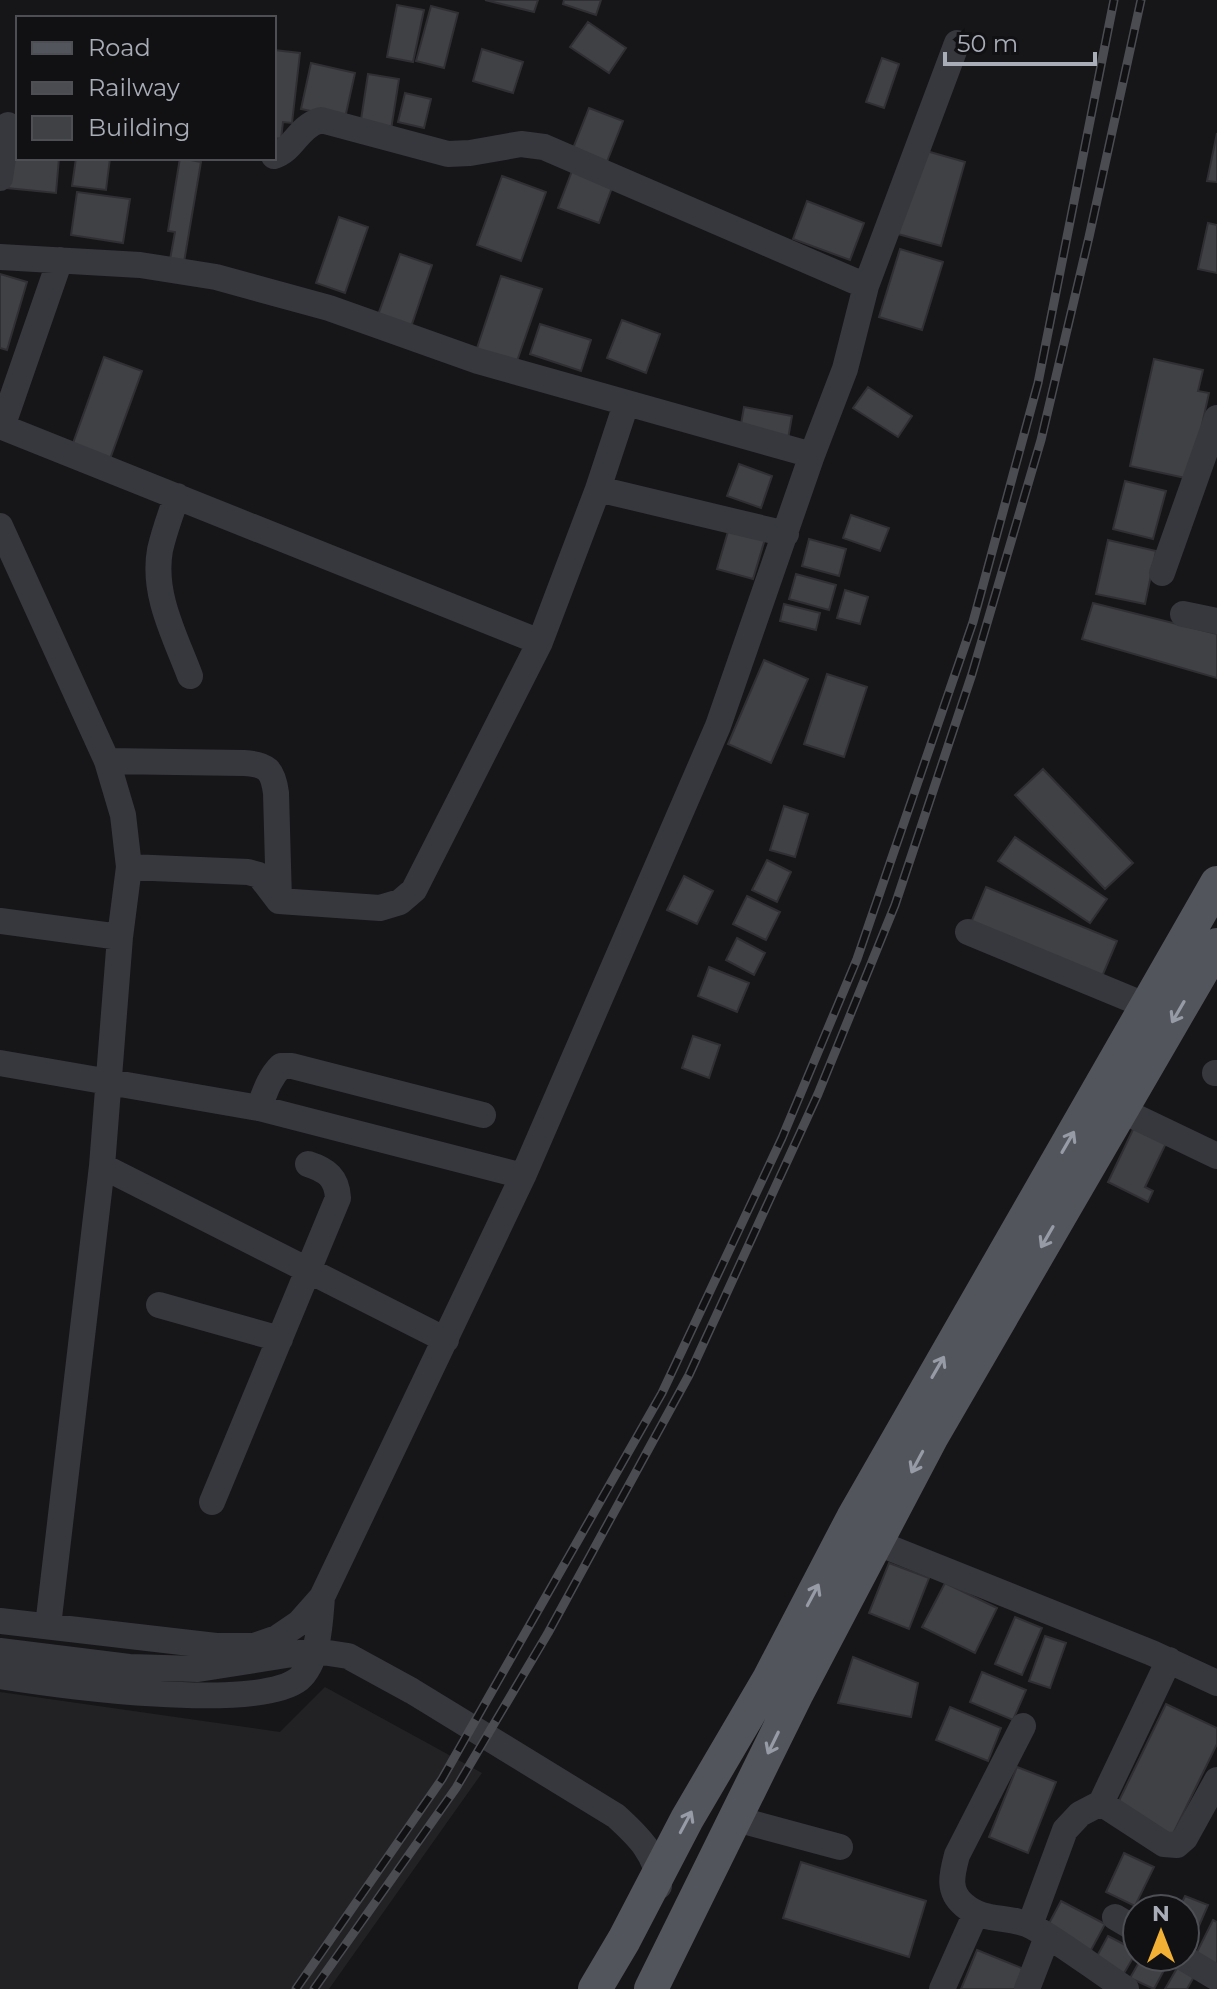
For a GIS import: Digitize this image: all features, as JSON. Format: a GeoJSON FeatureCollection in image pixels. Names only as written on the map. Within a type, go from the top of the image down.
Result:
{"type":"FeatureCollection","features":[{"type":"Feature","properties":{"kind":"main road"},"geometry":{"type":"LineString","coordinates":[[651,1989],[736,1819],[783,1686],[853,1518],[1217,883]]}},
{"type":"Feature","properties":{"kind":"main road"},"geometry":{"type":"LineString","coordinates":[[595,1989],[687,1819],[783,1686],[875,1542],[944,1413],[1217,945]]}},
{"type":"Feature","properties":{"kind":"street"},"geometry":{"type":"LineString","coordinates":[[0,1621],[216,1646],[254,1646],[277,1638],[299,1623],[322,1597],[523,1176],[718,726],[845,369],[866,286],[957,43]]}},
{"type":"Feature","properties":{"kind":"street"},"geometry":{"type":"LineString","coordinates":[[276,155],[283,153],[309,124],[321,120],[448,154],[521,144],[544,147],[866,286]]}},
{"type":"Feature","properties":{"kind":"street"},"geometry":{"type":"LineString","coordinates":[[0,178],[9,125]]}},
{"type":"Feature","properties":{"kind":"street"},"geometry":{"type":"LineString","coordinates":[[0,257],[140,265],[216,277],[329,308],[478,361],[812,455]]}},
{"type":"Feature","properties":{"kind":"street"},"geometry":{"type":"LineString","coordinates":[[60,260],[1,427],[540,642]]}},
{"type":"Feature","properties":{"kind":"street"},"geometry":{"type":"LineString","coordinates":[[129,867],[248,872],[259,875],[279,901],[380,908],[400,902],[414,890],[540,642],[598,489],[626,404]]}},
{"type":"Feature","properties":{"kind":"street"},"geometry":{"type":"LineString","coordinates":[[1162,573],[1217,418]]}},
{"type":"Feature","properties":{"kind":"street"},"geometry":{"type":"LineString","coordinates":[[598,489],[786,534]]}},
{"type":"Feature","properties":{"kind":"street"},"geometry":{"type":"LineString","coordinates":[[177,496],[160,550],[159,578],[163,606],[190,676]]}},
{"type":"Feature","properties":{"kind":"street"},"geometry":{"type":"LineString","coordinates":[[0,526],[9,575],[107,761],[123,815],[129,867],[120,937],[102,1166],[48,1626]]}},
{"type":"Feature","properties":{"kind":"street"},"geometry":{"type":"LineString","coordinates":[[1183,614],[1217,621]]}},
{"type":"Feature","properties":{"kind":"street"},"geometry":{"type":"LineString","coordinates":[[107,761],[244,763],[269,768],[276,793],[279,901]]}},
{"type":"Feature","properties":{"kind":"street"},"geometry":{"type":"LineString","coordinates":[[0,921],[120,937]]}},
{"type":"Feature","properties":{"kind":"street"},"geometry":{"type":"LineString","coordinates":[[968,932],[1147,1006]]}},
{"type":"Feature","properties":{"kind":"street"},"geometry":{"type":"LineString","coordinates":[[0,1063],[259,1108],[523,1176]]}},
{"type":"Feature","properties":{"kind":"street"},"geometry":{"type":"LineString","coordinates":[[259,1108],[274,1073],[281,1066],[292,1066],[483,1115]]}},
{"type":"Feature","properties":{"kind":"street"},"geometry":{"type":"LineString","coordinates":[[1121,1110],[1217,1156]]}},
{"type":"Feature","properties":{"kind":"street"},"geometry":{"type":"LineString","coordinates":[[212,1502],[338,1198],[338,1186],[332,1175],[308,1164]]}},
{"type":"Feature","properties":{"kind":"street"},"geometry":{"type":"LineString","coordinates":[[102,1166],[446,1340]]}},
{"type":"Feature","properties":{"kind":"street"},"geometry":{"type":"LineString","coordinates":[[159,1305],[280,1339]]}},
{"type":"Feature","properties":{"kind":"street"},"geometry":{"type":"LineString","coordinates":[[875,1542],[1169,1660],[1217,1683]]}},
{"type":"Feature","properties":{"kind":"street"},"geometry":{"type":"LineString","coordinates":[[0,1676],[117,1691],[178,1695],[239,1694],[282,1688],[301,1678],[311,1663],[322,1597]]}},
{"type":"Feature","properties":{"kind":"street"},"geometry":{"type":"LineString","coordinates":[[0,1651],[129,1667],[198,1669],[322,1652],[348,1656],[412,1691],[616,1816],[640,1837],[658,1868],[659,1895],[614,1989]]}},
{"type":"Feature","properties":{"kind":"street"},"geometry":{"type":"LineString","coordinates":[[1027,1989],[1065,1830],[1080,1814],[1101,1803],[1169,1660]]}},
{"type":"Feature","properties":{"kind":"street"},"geometry":{"type":"LineString","coordinates":[[1023,1726],[957,1855],[952,1888],[957,1900],[975,1915],[1039,1931],[1125,1989]]}},
{"type":"Feature","properties":{"kind":"street"},"geometry":{"type":"LineString","coordinates":[[1101,1803],[1164,1844],[1177,1845],[1185,1838],[1217,1780]]}},
{"type":"Feature","properties":{"kind":"street"},"geometry":{"type":"LineString","coordinates":[[736,1819],[840,1847]]}},
{"type":"Feature","properties":{"kind":"street"},"geometry":{"type":"LineString","coordinates":[[942,1989],[975,1915]]}},
{"type":"Feature","properties":{"kind":"shaded area"},"geometry":{"type":"Polygon","coordinates":[[[325,1687],[482,1773],[329,1989],[0,1989],[0,1692],[280,1732],[325,1687]]]}},
{"type":"Feature","properties":{"kind":"building"},"geometry":{"type":"Polygon","coordinates":[[[485,0],[538,0],[534,12],[485,0]]]}},
{"type":"Feature","properties":{"kind":"building"},"geometry":{"type":"Polygon","coordinates":[[[564,0],[601,0],[596,15],[563,4],[564,0]]]}},
{"type":"Feature","properties":{"kind":"building"},"geometry":{"type":"Polygon","coordinates":[[[397,5],[424,10],[413,62],[387,57],[397,5]]]}},
{"type":"Feature","properties":{"kind":"building"},"geometry":{"type":"Polygon","coordinates":[[[431,6],[458,13],[444,68],[416,61],[431,6]]]}},
{"type":"Feature","properties":{"kind":"building"},"geometry":{"type":"Polygon","coordinates":[[[588,22],[626,48],[609,73],[570,47],[588,22]]]}},
{"type":"Feature","properties":{"kind":"building"},"geometry":{"type":"Polygon","coordinates":[[[482,49],[523,62],[513,93],[473,81],[482,49]]]}},
{"type":"Feature","properties":{"kind":"building"},"geometry":{"type":"Polygon","coordinates":[[[276,50],[300,53],[292,123],[283,122],[281,139],[276,138],[276,50]]]}},
{"type":"Feature","properties":{"kind":"building"},"geometry":{"type":"Polygon","coordinates":[[[882,58],[899,64],[884,108],[866,102],[882,58]]]}},
{"type":"Feature","properties":{"kind":"building"},"geometry":{"type":"Polygon","coordinates":[[[311,63],[355,73],[345,118],[301,109],[311,63]]]}},
{"type":"Feature","properties":{"kind":"building"},"geometry":{"type":"Polygon","coordinates":[[[368,74],[399,79],[391,130],[360,126],[368,74]]]}},
{"type":"Feature","properties":{"kind":"building"},"geometry":{"type":"Polygon","coordinates":[[[405,93],[431,99],[424,128],[398,122],[405,93]]]}},
{"type":"Feature","properties":{"kind":"building"},"geometry":{"type":"Polygon","coordinates":[[[589,108],[623,121],[606,164],[572,151],[589,108]]]}},
{"type":"Feature","properties":{"kind":"building"},"geometry":{"type":"Polygon","coordinates":[[[1217,133],[1217,182],[1207,181],[1217,133]]]}},
{"type":"Feature","properties":{"kind":"building"},"geometry":{"type":"Polygon","coordinates":[[[11,146],[16,147],[16,160],[59,160],[56,193],[7,188],[11,146]]]}},
{"type":"Feature","properties":{"kind":"building"},"geometry":{"type":"Polygon","coordinates":[[[923,150],[965,162],[941,246],[898,234],[923,150]]]}},
{"type":"Feature","properties":{"kind":"building"},"geometry":{"type":"Polygon","coordinates":[[[76,160],[110,160],[106,190],[72,186],[76,160]]]}},
{"type":"Feature","properties":{"kind":"building"},"geometry":{"type":"Polygon","coordinates":[[[180,160],[201,162],[183,268],[169,265],[175,232],[168,231],[180,160]]]}},
{"type":"Feature","properties":{"kind":"building"},"geometry":{"type":"Polygon","coordinates":[[[572,171],[613,185],[599,223],[558,208],[572,171]]]}},
{"type":"Feature","properties":{"kind":"building"},"geometry":{"type":"Polygon","coordinates":[[[502,176],[546,192],[521,261],[477,245],[502,176]]]}},
{"type":"Feature","properties":{"kind":"building"},"geometry":{"type":"Polygon","coordinates":[[[77,192],[130,199],[123,243],[71,235],[77,192]]]}},
{"type":"Feature","properties":{"kind":"building"},"geometry":{"type":"Polygon","coordinates":[[[807,201],[864,223],[850,260],[793,239],[807,201]]]}},
{"type":"Feature","properties":{"kind":"building"},"geometry":{"type":"Polygon","coordinates":[[[339,217],[368,227],[345,293],[316,283],[339,217]]]}},
{"type":"Feature","properties":{"kind":"building"},"geometry":{"type":"Polygon","coordinates":[[[1208,223],[1217,225],[1217,273],[1198,269],[1208,223]]]}},
{"type":"Feature","properties":{"kind":"building"},"geometry":{"type":"Polygon","coordinates":[[[900,249],[943,262],[922,330],[879,317],[900,249]]]}},
{"type":"Feature","properties":{"kind":"building"},"geometry":{"type":"Polygon","coordinates":[[[400,254],[432,265],[411,327],[378,315],[400,254]]]}},
{"type":"Feature","properties":{"kind":"building"},"geometry":{"type":"Polygon","coordinates":[[[0,274],[27,282],[7,350],[0,348],[0,274]]]}},
{"type":"Feature","properties":{"kind":"building"},"geometry":{"type":"Polygon","coordinates":[[[501,276],[542,289],[516,364],[476,351],[501,276]]]}},
{"type":"Feature","properties":{"kind":"building"},"geometry":{"type":"Polygon","coordinates":[[[622,320],[660,334],[646,373],[607,358],[622,320]]]}},
{"type":"Feature","properties":{"kind":"building"},"geometry":{"type":"Polygon","coordinates":[[[540,324],[591,340],[581,371],[530,354],[540,324]]]}},
{"type":"Feature","properties":{"kind":"building"},"geometry":{"type":"Polygon","coordinates":[[[104,357],[142,371],[110,459],[72,446],[104,357]]]}},
{"type":"Feature","properties":{"kind":"building"},"geometry":{"type":"Polygon","coordinates":[[[1154,359],[1203,370],[1198,391],[1209,393],[1190,479],[1130,466],[1154,359]]]}},
{"type":"Feature","properties":{"kind":"building"},"geometry":{"type":"Polygon","coordinates":[[[868,387],[912,416],[898,437],[853,408],[868,387]]]}},
{"type":"Feature","properties":{"kind":"building"},"geometry":{"type":"Polygon","coordinates":[[[744,407],[792,416],[788,439],[740,430],[744,407]]]}},
{"type":"Feature","properties":{"kind":"building"},"geometry":{"type":"Polygon","coordinates":[[[739,464],[772,476],[761,508],[727,496],[739,464]]]}},
{"type":"Feature","properties":{"kind":"building"},"geometry":{"type":"Polygon","coordinates":[[[1125,481],[1166,491],[1153,539],[1113,529],[1125,481]]]}},
{"type":"Feature","properties":{"kind":"building"},"geometry":{"type":"Polygon","coordinates":[[[851,515],[889,528],[880,551],[843,538],[851,515]]]}},
{"type":"Feature","properties":{"kind":"building"},"geometry":{"type":"Polygon","coordinates":[[[729,528],[765,539],[753,579],[717,569],[729,528]]]}},
{"type":"Feature","properties":{"kind":"building"},"geometry":{"type":"Polygon","coordinates":[[[809,539],[846,549],[839,576],[802,566],[809,539]]]}},
{"type":"Feature","properties":{"kind":"building"},"geometry":{"type":"Polygon","coordinates":[[[1108,540],[1156,551],[1145,604],[1096,594],[1108,540]]]}},
{"type":"Feature","properties":{"kind":"building"},"geometry":{"type":"Polygon","coordinates":[[[796,574],[836,585],[829,610],[789,599],[796,574]]]}},
{"type":"Feature","properties":{"kind":"building"},"geometry":{"type":"Polygon","coordinates":[[[845,590],[868,597],[860,624],[837,618],[845,590]]]}},
{"type":"Feature","properties":{"kind":"building"},"geometry":{"type":"Polygon","coordinates":[[[1093,603],[1217,634],[1217,678],[1082,639],[1093,603]]]}},
{"type":"Feature","properties":{"kind":"building"},"geometry":{"type":"Polygon","coordinates":[[[784,604],[820,613],[816,630],[780,621],[784,604]]]}},
{"type":"Feature","properties":{"kind":"building"},"geometry":{"type":"Polygon","coordinates":[[[764,660],[808,679],[771,763],[728,744],[764,660]]]}},
{"type":"Feature","properties":{"kind":"building"},"geometry":{"type":"Polygon","coordinates":[[[827,674],[867,687],[844,757],[804,744],[827,674]]]}},
{"type":"Feature","properties":{"kind":"building"},"geometry":{"type":"Polygon","coordinates":[[[1043,769],[1133,863],[1105,889],[1015,795],[1043,769]]]}},
{"type":"Feature","properties":{"kind":"building"},"geometry":{"type":"Polygon","coordinates":[[[784,806],[808,814],[795,857],[770,850],[784,806]]]}},
{"type":"Feature","properties":{"kind":"building"},"geometry":{"type":"Polygon","coordinates":[[[1015,837],[1107,899],[1090,923],[998,861],[1015,837]]]}},
{"type":"Feature","properties":{"kind":"building"},"geometry":{"type":"Polygon","coordinates":[[[767,860],[791,872],[777,902],[752,890],[767,860]]]}},
{"type":"Feature","properties":{"kind":"building"},"geometry":{"type":"Polygon","coordinates":[[[684,876],[713,891],[697,924],[667,910],[684,876]]]}},
{"type":"Feature","properties":{"kind":"building"},"geometry":{"type":"Polygon","coordinates":[[[986,887],[1117,941],[1101,979],[970,925],[986,887]]]}},
{"type":"Feature","properties":{"kind":"building"},"geometry":{"type":"Polygon","coordinates":[[[747,896],[780,912],[766,940],[733,924],[747,896]]]}},
{"type":"Feature","properties":{"kind":"building"},"geometry":{"type":"Polygon","coordinates":[[[737,938],[765,953],[754,975],[726,960],[737,938]]]}},
{"type":"Feature","properties":{"kind":"building"},"geometry":{"type":"Polygon","coordinates":[[[709,967],[749,983],[737,1012],[698,996],[709,967]]]}},
{"type":"Feature","properties":{"kind":"building"},"geometry":{"type":"Polygon","coordinates":[[[693,1036],[720,1045],[709,1078],[682,1068],[693,1036]]]}},
{"type":"Feature","properties":{"kind":"building"},"geometry":{"type":"Polygon","coordinates":[[[1138,1119],[1170,1135],[1145,1187],[1153,1191],[1148,1202],[1108,1182],[1138,1119]]]}},
{"type":"Feature","properties":{"kind":"building"},"geometry":{"type":"Polygon","coordinates":[[[889,1563],[929,1578],[909,1629],[869,1613],[889,1563]]]}},
{"type":"Feature","properties":{"kind":"building"},"geometry":{"type":"Polygon","coordinates":[[[945,1583],[997,1608],[975,1653],[922,1627],[945,1583]]]}},
{"type":"Feature","properties":{"kind":"building"},"geometry":{"type":"Polygon","coordinates":[[[1015,1617],[1042,1628],[1022,1675],[995,1664],[1015,1617]]]}},
{"type":"Feature","properties":{"kind":"building"},"geometry":{"type":"Polygon","coordinates":[[[1045,1636],[1066,1643],[1050,1688],[1029,1681],[1045,1636]]]}},
{"type":"Feature","properties":{"kind":"building"},"geometry":{"type":"Polygon","coordinates":[[[853,1657],[918,1683],[911,1717],[838,1703],[853,1657]]]}},
{"type":"Feature","properties":{"kind":"building"},"geometry":{"type":"Polygon","coordinates":[[[982,1672],[1026,1690],[1013,1720],[970,1702],[982,1672]]]}},
{"type":"Feature","properties":{"kind":"building"},"geometry":{"type":"Polygon","coordinates":[[[1166,1704],[1217,1728],[1217,1744],[1172,1836],[1115,1809],[1166,1704]]]}},
{"type":"Feature","properties":{"kind":"building"},"geometry":{"type":"Polygon","coordinates":[[[950,1707],[1001,1728],[988,1761],[936,1740],[950,1707]]]}},
{"type":"Feature","properties":{"kind":"building"},"geometry":{"type":"Polygon","coordinates":[[[1017,1767],[1056,1782],[1028,1853],[989,1837],[1017,1767]]]}},
{"type":"Feature","properties":{"kind":"building"},"geometry":{"type":"Polygon","coordinates":[[[1124,1853],[1154,1867],[1141,1893],[1121,1893],[1121,1899],[1106,1892],[1124,1853]]]}},
{"type":"Feature","properties":{"kind":"building"},"geometry":{"type":"Polygon","coordinates":[[[801,1862],[926,1901],[909,1957],[783,1918],[801,1862]]]}},
{"type":"Feature","properties":{"kind":"building"},"geometry":{"type":"Polygon","coordinates":[[[1061,1901],[1105,1924],[1090,1952],[1046,1929],[1061,1901]]]}},
{"type":"Feature","properties":{"kind":"building"},"geometry":{"type":"Polygon","coordinates":[[[1201,1902],[1208,1905],[1201,1921],[1201,1902]]]}},
{"type":"Feature","properties":{"kind":"building"},"geometry":{"type":"Polygon","coordinates":[[[1213,1920],[1217,1922],[1217,1970],[1201,1962],[1201,1944],[1213,1920]]]}},
{"type":"Feature","properties":{"kind":"building"},"geometry":{"type":"Polygon","coordinates":[[[1108,1936],[1121,1943],[1121,1973],[1124,1973],[1123,1975],[1095,1960],[1108,1936]]]}},
{"type":"Feature","properties":{"kind":"building"},"geometry":{"type":"Polygon","coordinates":[[[977,1950],[1024,1969],[1016,1989],[961,1989],[977,1950]]]}},
{"type":"Feature","properties":{"kind":"building"},"geometry":{"type":"Polygon","coordinates":[[[1133,1973],[1163,1973],[1154,1989],[1130,1978],[1133,1973]]]}},
{"type":"Feature","properties":{"kind":"building"},"geometry":{"type":"Polygon","coordinates":[[[1174,1973],[1196,1973],[1187,1989],[1165,1989],[1174,1973]]]}},
{"type":"Feature","properties":{"kind":"railway"},"geometry":{"type":"LineString","coordinates":[[296,1989],[442,1779],[662,1393],[782,1138],[857,959],[973,622],[1038,383],[1114,0]]}},
{"type":"Feature","properties":{"kind":"railway"},"geometry":{"type":"LineString","coordinates":[[314,1989],[456,1788],[548,1633],[689,1375],[818,1094],[895,905],[972,674],[1041,440],[1141,0]]}}]}
